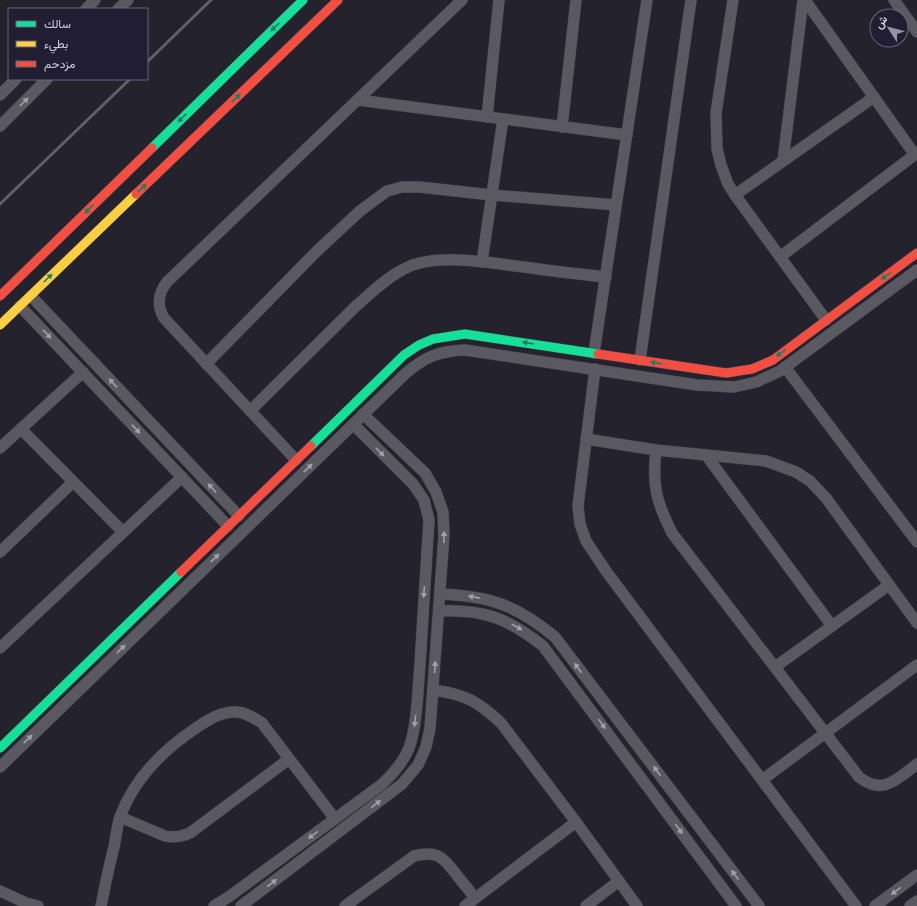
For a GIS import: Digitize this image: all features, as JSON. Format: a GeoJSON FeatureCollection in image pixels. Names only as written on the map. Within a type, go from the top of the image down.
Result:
{"type":"FeatureCollection","features":[{"type":"Feature","properties":{"kind":"street"},"geometry":{"type":"LineString","coordinates":[[87,8],[95,0]]}},
{"type":"Feature","properties":{"kind":"street"},"geometry":{"type":"LineString","coordinates":[[119,8],[128,0]]}},
{"type":"Feature","properties":{"kind":"street"},"geometry":{"type":"LineString","coordinates":[[0,325],[31,296],[303,0]]}},
{"type":"Feature","properties":{"kind":"street"},"geometry":{"type":"LineString","coordinates":[[0,296],[174,142],[338,0]]}},
{"type":"Feature","properties":{"kind":"street"},"geometry":{"type":"LineString","coordinates":[[296,460],[164,318],[161,313],[159,302],[161,291],[163,286],[462,0]]}},
{"type":"Feature","properties":{"kind":"street"},"geometry":{"type":"LineString","coordinates":[[487,117],[499,0]]}},
{"type":"Feature","properties":{"kind":"street"},"geometry":{"type":"LineString","coordinates":[[562,127],[576,0]]}},
{"type":"Feature","properties":{"kind":"street"},"geometry":{"type":"LineString","coordinates":[[594,353],[647,0]]}},
{"type":"Feature","properties":{"kind":"street"},"geometry":{"type":"LineString","coordinates":[[640,360],[691,0]]}},
{"type":"Feature","properties":{"kind":"street"},"geometry":{"type":"LineString","coordinates":[[733,0],[716,112],[718,155],[728,184],[735,195],[826,320]]}},
{"type":"Feature","properties":{"kind":"street"},"geometry":{"type":"LineString","coordinates":[[783,161],[804,0]]}},
{"type":"Feature","properties":{"kind":"street"},"geometry":{"type":"LineString","coordinates":[[780,257],[916,154],[804,0]]}},
{"type":"Feature","properties":{"kind":"street"},"geometry":{"type":"LineString","coordinates":[[894,0],[917,32]]}},
{"type":"Feature","properties":{"kind":"street"},"geometry":{"type":"LineString","coordinates":[[0,95],[15,80]]}},
{"type":"Feature","properties":{"kind":"street"},"geometry":{"type":"LineString","coordinates":[[0,126],[46,80]]}},
{"type":"Feature","properties":{"kind":"street"},"geometry":{"type":"LineString","coordinates":[[735,195],[874,97]]}},
{"type":"Feature","properties":{"kind":"street"},"geometry":{"type":"LineString","coordinates":[[358,100],[627,135]]}},
{"type":"Feature","properties":{"kind":"street"},"geometry":{"type":"LineString","coordinates":[[482,262],[503,119]]}},
{"type":"Feature","properties":{"kind":"street"},"geometry":{"type":"LineString","coordinates":[[206,364],[317,252],[360,211],[387,191],[402,187],[419,187],[492,195],[616,205]]}},
{"type":"Feature","properties":{"kind":"street"},"geometry":{"type":"LineString","coordinates":[[0,746],[404,355],[426,340],[444,335],[465,334],[487,336],[726,373],[752,369],[773,360],[917,253]]}},
{"type":"Feature","properties":{"kind":"street"},"geometry":{"type":"LineString","coordinates":[[250,410],[356,306],[392,276],[405,268],[424,262],[444,260],[482,262],[606,278]]}},
{"type":"Feature","properties":{"kind":"street"},"geometry":{"type":"LineString","coordinates":[[0,767],[363,414],[419,362],[433,355],[449,351],[465,350],[697,385],[726,387],[756,382],[780,371],[917,270]]}},
{"type":"Feature","properties":{"kind":"street"},"geometry":{"type":"LineString","coordinates":[[31,296],[239,516]]}},
{"type":"Feature","properties":{"kind":"street"},"geometry":{"type":"LineString","coordinates":[[20,306],[228,526]]}},
{"type":"Feature","properties":{"kind":"street"},"geometry":{"type":"LineString","coordinates":[[484,352],[487,336]]}},
{"type":"Feature","properties":{"kind":"street"},"geometry":{"type":"LineString","coordinates":[[785,367],[917,542]]}},
{"type":"Feature","properties":{"kind":"street"},"geometry":{"type":"LineString","coordinates":[[595,369],[578,506],[580,524],[586,541],[616,584],[856,906]]}},
{"type":"Feature","properties":{"kind":"street"},"geometry":{"type":"LineString","coordinates":[[0,448],[83,372]]}},
{"type":"Feature","properties":{"kind":"street"},"geometry":{"type":"LineString","coordinates":[[241,906],[402,784],[418,765],[426,747],[430,728],[439,611],[444,535],[443,512],[436,492],[425,474],[363,414]]}},
{"type":"Feature","properties":{"kind":"street"},"geometry":{"type":"LineString","coordinates":[[214,906],[230,896],[381,784],[402,762],[409,749],[413,734],[419,679],[429,520],[424,500],[413,484],[353,424]]}},
{"type":"Feature","properties":{"kind":"street"},"geometry":{"type":"LineString","coordinates":[[21,429],[123,532]]}},
{"type":"Feature","properties":{"kind":"street"},"geometry":{"type":"LineString","coordinates":[[586,439],[656,450],[766,461],[796,472],[810,481],[826,498],[917,623]]}},
{"type":"Feature","properties":{"kind":"street"},"geometry":{"type":"LineString","coordinates":[[656,450],[654,471],[656,492],[661,512],[672,533],[859,777],[870,784],[883,786],[891,783],[917,764]]}},
{"type":"Feature","properties":{"kind":"street"},"geometry":{"type":"LineString","coordinates":[[706,455],[832,626]]}},
{"type":"Feature","properties":{"kind":"street"},"geometry":{"type":"LineString","coordinates":[[0,648],[182,477]]}},
{"type":"Feature","properties":{"kind":"street"},"geometry":{"type":"LineString","coordinates":[[0,552],[73,482]]}},
{"type":"Feature","properties":{"kind":"street"},"geometry":{"type":"LineString","coordinates":[[775,667],[889,585]]}},
{"type":"Feature","properties":{"kind":"street"},"geometry":{"type":"LineString","coordinates":[[440,594],[465,595],[503,604],[537,622],[555,638],[759,906]]}},
{"type":"Feature","properties":{"kind":"street"},"geometry":{"type":"LineString","coordinates":[[439,611],[462,610],[476,612],[505,621],[525,632],[543,646],[736,906]]}},
{"type":"Feature","properties":{"kind":"street"},"geometry":{"type":"LineString","coordinates":[[762,780],[917,665]]}},
{"type":"Feature","properties":{"kind":"street"},"geometry":{"type":"LineString","coordinates":[[433,690],[452,693],[470,699],[487,709],[501,723],[637,906]]}},
{"type":"Feature","properties":{"kind":"street"},"geometry":{"type":"LineString","coordinates":[[101,906],[120,817],[138,783],[145,773],[163,754],[182,737],[211,718],[224,713],[237,712],[250,716],[262,724],[335,819]]}},
{"type":"Feature","properties":{"kind":"street"},"geometry":{"type":"LineString","coordinates":[[120,817],[165,836],[172,837],[190,833],[289,759]]}},
{"type":"Feature","properties":{"kind":"street"},"geometry":{"type":"LineString","coordinates":[[465,906],[576,822]]}},
{"type":"Feature","properties":{"kind":"street"},"geometry":{"type":"LineString","coordinates":[[345,906],[414,856],[422,854],[430,854],[444,859],[475,898]]}},
{"type":"Feature","properties":{"kind":"street"},"geometry":{"type":"LineString","coordinates":[[875,906],[917,875]]}},
{"type":"Feature","properties":{"kind":"street"},"geometry":{"type":"LineString","coordinates":[[586,906],[619,881]]}},
{"type":"Feature","properties":{"kind":"street"},"geometry":{"type":"LineString","coordinates":[[0,891],[26,903],[38,906]]}},
{"type":"Feature","properties":{"kind":"street"},"geometry":{"type":"LineString","coordinates":[[910,906],[917,901]]}},
{"type":"Feature","properties":{"kind":"railway"},"geometry":{"type":"LineString","coordinates":[[148,61],[211,0]]}},
{"type":"Feature","properties":{"kind":"railway"},"geometry":{"type":"LineString","coordinates":[[0,204],[129,80]]}},
{"type":"Feature","properties":{"kind":"traffic: fast"},"geometry":{"type":"LineString","coordinates":[[152,148],[303,0]]}},
{"type":"Feature","properties":{"kind":"traffic: fast"},"geometry":{"type":"LineString","coordinates":[[311,446],[404,355],[419,345],[433,339],[465,334],[598,354]]}},
{"type":"Feature","properties":{"kind":"traffic: fast"},"geometry":{"type":"LineString","coordinates":[[0,748],[181,572]]}},
{"type":"Feature","properties":{"kind":"traffic: slow"},"geometry":{"type":"LineString","coordinates":[[0,325],[136,194]]}},
{"type":"Feature","properties":{"kind":"traffic: jam"},"geometry":{"type":"LineString","coordinates":[[136,194],[338,0]]}},
{"type":"Feature","properties":{"kind":"traffic: jam"},"geometry":{"type":"LineString","coordinates":[[0,296],[152,148]]}},
{"type":"Feature","properties":{"kind":"traffic: jam"},"geometry":{"type":"LineString","coordinates":[[598,354],[726,373],[752,369],[773,360],[917,253]]}},
{"type":"Feature","properties":{"kind":"traffic: jam"},"geometry":{"type":"LineString","coordinates":[[181,572],[311,446]]}}]}
